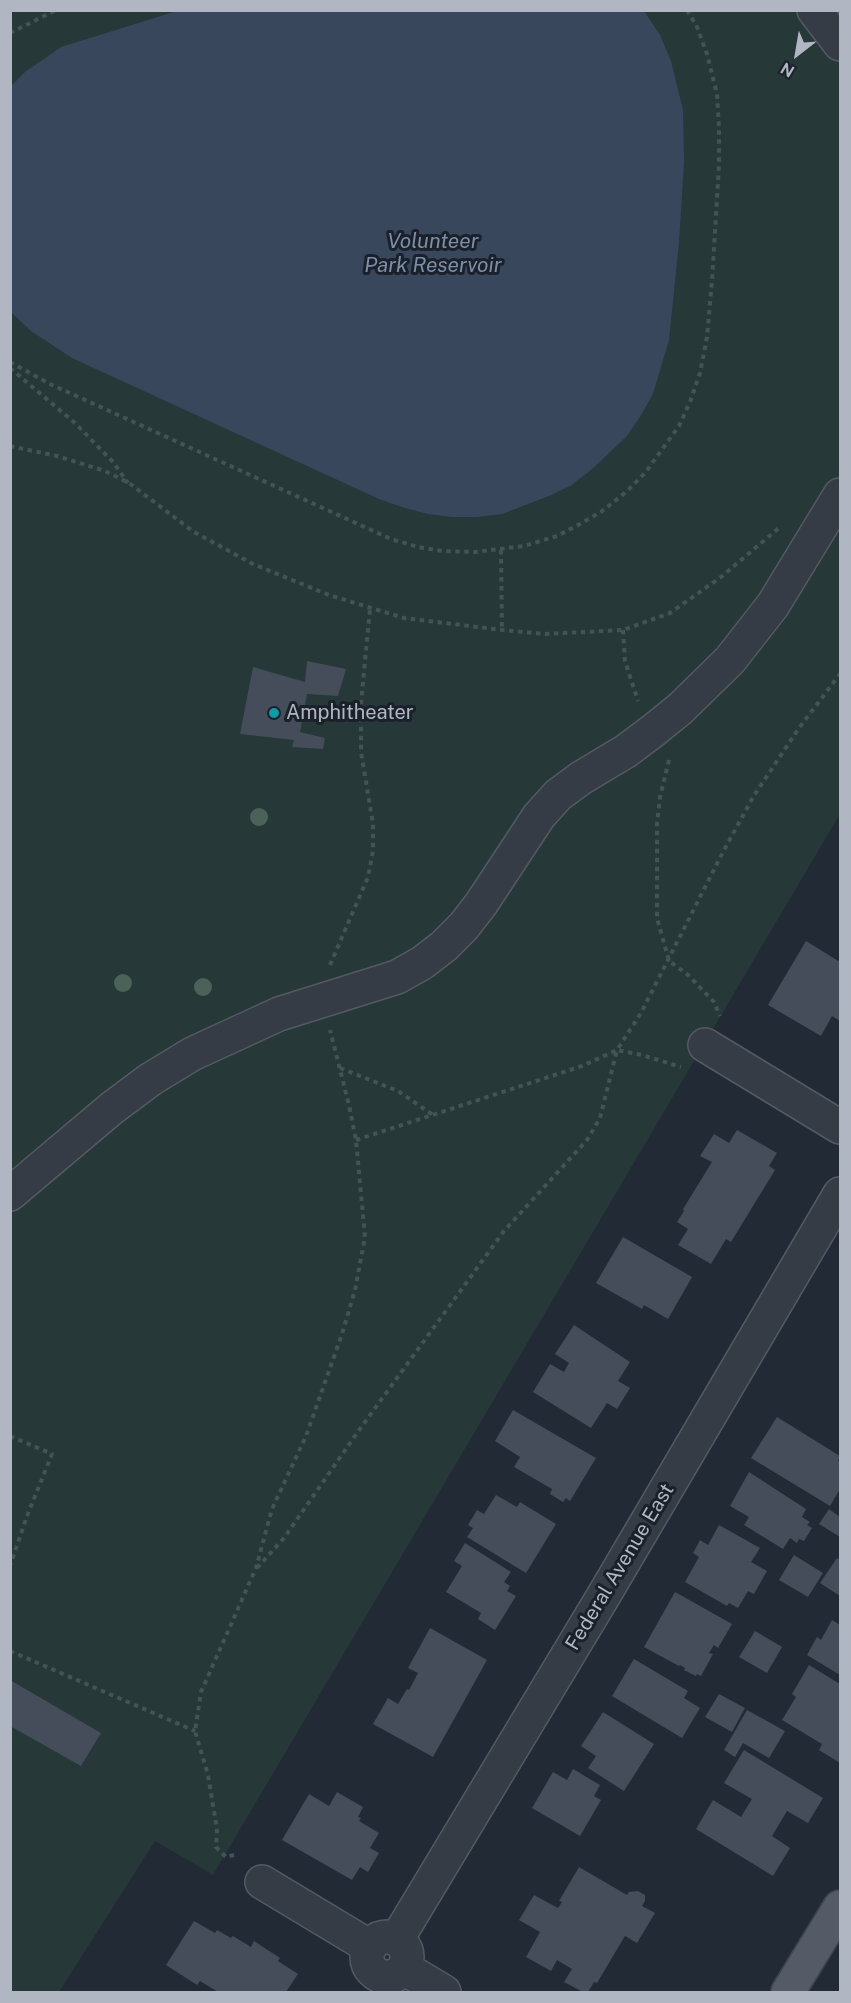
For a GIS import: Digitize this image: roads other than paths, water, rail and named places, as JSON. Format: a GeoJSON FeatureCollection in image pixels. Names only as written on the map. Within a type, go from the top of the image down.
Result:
{"type":"FeatureCollection","features":[{"type":"Feature","properties":{"kind":"main road"},"geometry":{"type":"LineString","coordinates":[[788,1992],[840,1907]]}},
{"type":"Feature","properties":{"kind":"street"},"geometry":{"type":"LineString","coordinates":[[814,10],[840,44]]}},
{"type":"Feature","properties":{"kind":"street"},"geometry":{"type":"LineString","coordinates":[[10,1194],[112,1108],[151,1079],[192,1054],[279,1014],[328,1011],[422,963],[444,946],[481,904],[539,816],[558,795],[626,750],[662,743],[706,685],[752,633],[772,605],[840,495]]}},
{"type":"Feature","properties":{"kind":"street"},"geometry":{"type":"LineString","coordinates":[[705,1046],[840,1127]]}},
{"type":"Feature","properties":{"kind":"street","name":"Federal Avenue East"},"geometry":{"type":"LineString","coordinates":[[382,1964],[604,1595],[840,1194]]}},
{"type":"Feature","properties":{"kind":"street"},"geometry":{"type":"LineString","coordinates":[[262,1882],[382,1964],[444,1992]]}},
{"type":"Feature","properties":{"kind":"water","name":"Volunteer Park Reservoir"},"geometry":{"type":"Polygon","coordinates":[[[177,11],[644,11],[660,35],[671,61],[683,110],[684,162],[669,340],[653,394],[627,436],[591,470],[570,486],[549,496],[502,514],[477,517],[451,517],[405,508],[379,499],[72,358],[31,331],[11,312],[11,86],[25,72],[61,47],[177,11]]]}},
{"type":"Feature","properties":{"kind":"place","name":"Amphitheater"},"geometry":{"type":"Point","coordinates":[274,713]}}]}
